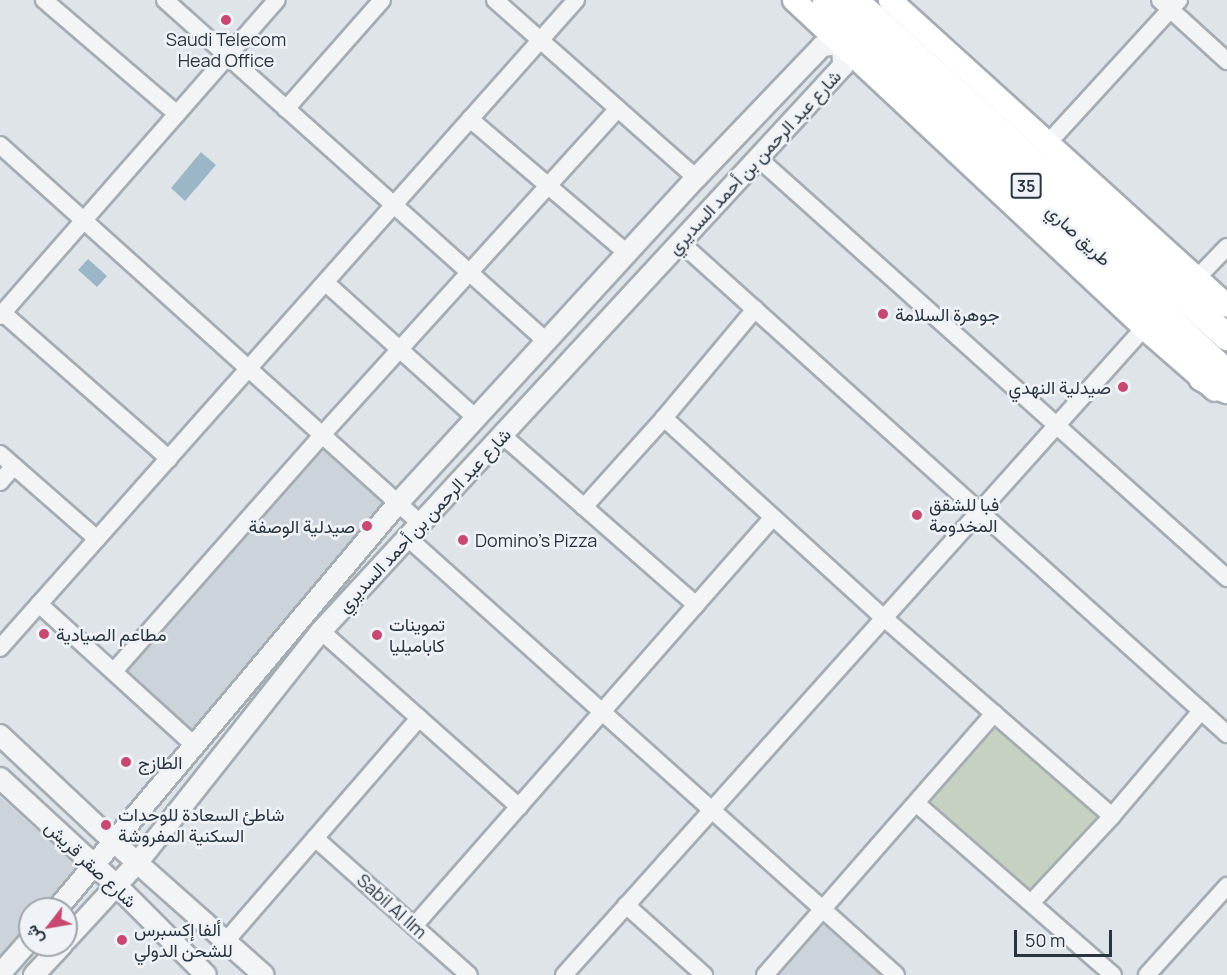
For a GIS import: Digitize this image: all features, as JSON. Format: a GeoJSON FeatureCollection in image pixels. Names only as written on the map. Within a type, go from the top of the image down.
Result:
{"type":"FeatureCollection","features":[{"type":"Feature","properties":{"kind":"main road"},"geometry":{"type":"LineString","coordinates":[[794,0],[1144,328],[1227,400]]}},
{"type":"Feature","properties":{"kind":"main road","name":"طريق صاري"},"geometry":{"type":"LineString","coordinates":[[826,0],[1227,373]]}},
{"type":"Feature","properties":{"kind":"main road","name":"طريق صاري"},"geometry":{"type":"LineString","coordinates":[[854,0],[894,40],[1227,337]]}},
{"type":"Feature","properties":{"kind":"main road"},"geometry":{"type":"LineString","coordinates":[[890,0],[1196,279],[1224,298]]}},
{"type":"Feature","properties":{"kind":"main road"},"geometry":{"type":"LineString","coordinates":[[1202,378],[1227,390]]}},
{"type":"Feature","properties":{"kind":"street"},"geometry":{"type":"LineString","coordinates":[[44,0],[177,114]]}},
{"type":"Feature","properties":{"kind":"street"},"geometry":{"type":"LineString","coordinates":[[165,0],[546,341]]}},
{"type":"Feature","properties":{"kind":"street"},"geometry":{"type":"LineString","coordinates":[[169,459],[1,314],[277,0]]}},
{"type":"Feature","properties":{"kind":"street"},"geometry":{"type":"LineString","coordinates":[[286,109],[382,0]]}},
{"type":"Feature","properties":{"kind":"street"},"geometry":{"type":"LineString","coordinates":[[495,0],[696,178]]}},
{"type":"Feature","properties":{"kind":"street"},"geometry":{"type":"LineString","coordinates":[[0,648],[576,0]]}},
{"type":"Feature","properties":{"kind":"street"},"geometry":{"type":"LineString","coordinates":[[1048,142],[1170,3],[1227,61]]}},
{"type":"Feature","properties":{"kind":"street","name":"شارع عبد الرحمن بن أحمد السديري"},"geometry":{"type":"LineString","coordinates":[[67,897],[398,503],[696,178],[822,46],[842,44],[843,66],[321,632],[138,862],[78,927]]}},
{"type":"Feature","properties":{"kind":"street"},"geometry":{"type":"LineString","coordinates":[[766,104],[788,125]]}},
{"type":"Feature","properties":{"kind":"street"},"geometry":{"type":"LineString","coordinates":[[115,670],[322,435],[618,109]]}},
{"type":"Feature","properties":{"kind":"street"},"geometry":{"type":"LineString","coordinates":[[470,119],[627,253]]}},
{"type":"Feature","properties":{"kind":"street"},"geometry":{"type":"LineString","coordinates":[[1,148],[398,503],[414,531],[602,712],[896,975]]}},
{"type":"Feature","properties":{"kind":"street"},"geometry":{"type":"LineString","coordinates":[[758,158],[1227,578]]}},
{"type":"Feature","properties":{"kind":"street"},"geometry":{"type":"LineString","coordinates":[[680,242],[1227,734]]}},
{"type":"Feature","properties":{"kind":"street"},"geometry":{"type":"LineString","coordinates":[[1196,279],[1227,247]]}},
{"type":"Feature","properties":{"kind":"street"},"geometry":{"type":"LineString","coordinates":[[326,283],[476,418]]}},
{"type":"Feature","properties":{"kind":"street"},"geometry":{"type":"LineString","coordinates":[[584,507],[664,418],[755,309]]}},
{"type":"Feature","properties":{"kind":"street"},"geometry":{"type":"LineString","coordinates":[[564,975],[1144,328]]}},
{"type":"Feature","properties":{"kind":"street"},"geometry":{"type":"LineString","coordinates":[[664,418],[884,618],[1112,816]]}},
{"type":"Feature","properties":{"kind":"street"},"geometry":{"type":"LineString","coordinates":[[502,435],[696,605]]}},
{"type":"Feature","properties":{"kind":"street"},"geometry":{"type":"LineString","coordinates":[[0,454],[97,539]]}},
{"type":"Feature","properties":{"kind":"street"},"geometry":{"type":"LineString","coordinates":[[0,482],[14,466]]}},
{"type":"Feature","properties":{"kind":"street"},"geometry":{"type":"LineString","coordinates":[[414,926],[773,517]]}},
{"type":"Feature","properties":{"kind":"street"},"geometry":{"type":"LineString","coordinates":[[39,604],[115,670],[195,746]]}},
{"type":"Feature","properties":{"kind":"street"},"geometry":{"type":"LineString","coordinates":[[321,632],[519,807]]}},
{"type":"Feature","properties":{"kind":"street"},"geometry":{"type":"LineString","coordinates":[[1032,903],[1112,816],[1201,711]]}},
{"type":"Feature","properties":{"kind":"street"},"geometry":{"type":"LineString","coordinates":[[765,975],[994,714]]}},
{"type":"Feature","properties":{"kind":"street"},"geometry":{"type":"LineString","coordinates":[[226,941],[419,718]]}},
{"type":"Feature","properties":{"kind":"street","name":"شارع صقر قريش"},"geometry":{"type":"LineString","coordinates":[[0,735],[114,842],[264,975]]}},
{"type":"Feature","properties":{"kind":"street","name":"شارع صقر قريش"},"geometry":{"type":"LineString","coordinates":[[0,778],[93,867],[116,885],[202,973]]}},
{"type":"Feature","properties":{"kind":"street"},"geometry":{"type":"LineString","coordinates":[[917,804],[1113,975]]}},
{"type":"Feature","properties":{"kind":"street","name":"Sabil Al llm"},"geometry":{"type":"LineString","coordinates":[[315,838],[470,975]]}},
{"type":"Feature","properties":{"kind":"street"},"geometry":{"type":"LineString","coordinates":[[1147,975],[1227,886]]}},
{"type":"Feature","properties":{"kind":"street"},"geometry":{"type":"LineString","coordinates":[[626,905],[704,975]]}},
{"type":"Feature","properties":{"kind":"street"},"geometry":{"type":"LineString","coordinates":[[2,968],[18,952]]}},
{"type":"Feature","properties":{"kind":"street"},"geometry":{"type":"LineString","coordinates":[[34,975],[51,957]]}},
{"type":"Feature","properties":{"kind":"shaded area"},"geometry":{"type":"Polygon","coordinates":[[[323,441],[394,504],[193,740],[120,671],[323,441]]]}},
{"type":"Feature","properties":{"kind":"shaded area"},"geometry":{"type":"Polygon","coordinates":[[[0,797],[80,868],[55,897],[18,897],[18,939],[2,957],[0,955],[0,797]]]}},
{"type":"Feature","properties":{"kind":"shaded area"},"geometry":{"type":"Polygon","coordinates":[[[822,923],[881,975],[776,975],[822,923]]]}},
{"type":"Feature","properties":{"kind":"green space"},"geometry":{"type":"Polygon","coordinates":[[[996,725],[1101,819],[1031,898],[926,804],[996,725]]]}},
{"type":"Feature","properties":{"kind":"water"},"geometry":{"type":"Polygon","coordinates":[[[201,152],[216,165],[185,201],[171,188],[201,152]]]}},
{"type":"Feature","properties":{"kind":"water"},"geometry":{"type":"Polygon","coordinates":[[[88,259],[107,276],[97,287],[78,270],[88,259]]]}},
{"type":"Feature","properties":{"kind":"place","name":"Saudi Telecom Head Office"},"geometry":{"type":"Point","coordinates":[226,20]}},
{"type":"Feature","properties":{"kind":"place","name":"جوهرة السلامة"},"geometry":{"type":"Point","coordinates":[883,314]}},
{"type":"Feature","properties":{"kind":"place","name":"صيدلية النهدي"},"geometry":{"type":"Point","coordinates":[1123,387]}},
{"type":"Feature","properties":{"kind":"place","name":"فبا للشقق المخدومة"},"geometry":{"type":"Point","coordinates":[917,515]}},
{"type":"Feature","properties":{"kind":"place","name":"صيدلية الوصفة"},"geometry":{"type":"Point","coordinates":[367,526]}},
{"type":"Feature","properties":{"kind":"place","name":"Domino's Pizza"},"geometry":{"type":"Point","coordinates":[463,540]}},
{"type":"Feature","properties":{"kind":"place","name":"مطاعم الصيادية"},"geometry":{"type":"Point","coordinates":[44,634]}},
{"type":"Feature","properties":{"kind":"place","name":"تموينات كاباميليا"},"geometry":{"type":"Point","coordinates":[377,635]}},
{"type":"Feature","properties":{"kind":"place","name":"الطازج"},"geometry":{"type":"Point","coordinates":[126,762]}},
{"type":"Feature","properties":{"kind":"place","name":"شاطئ السعادة للوحدات السكنية المفروشة"},"geometry":{"type":"Point","coordinates":[106,825]}},
{"type":"Feature","properties":{"kind":"place","name":"ألفا إكسبرس للشحن الدولي"},"geometry":{"type":"Point","coordinates":[122,940]}}]}
